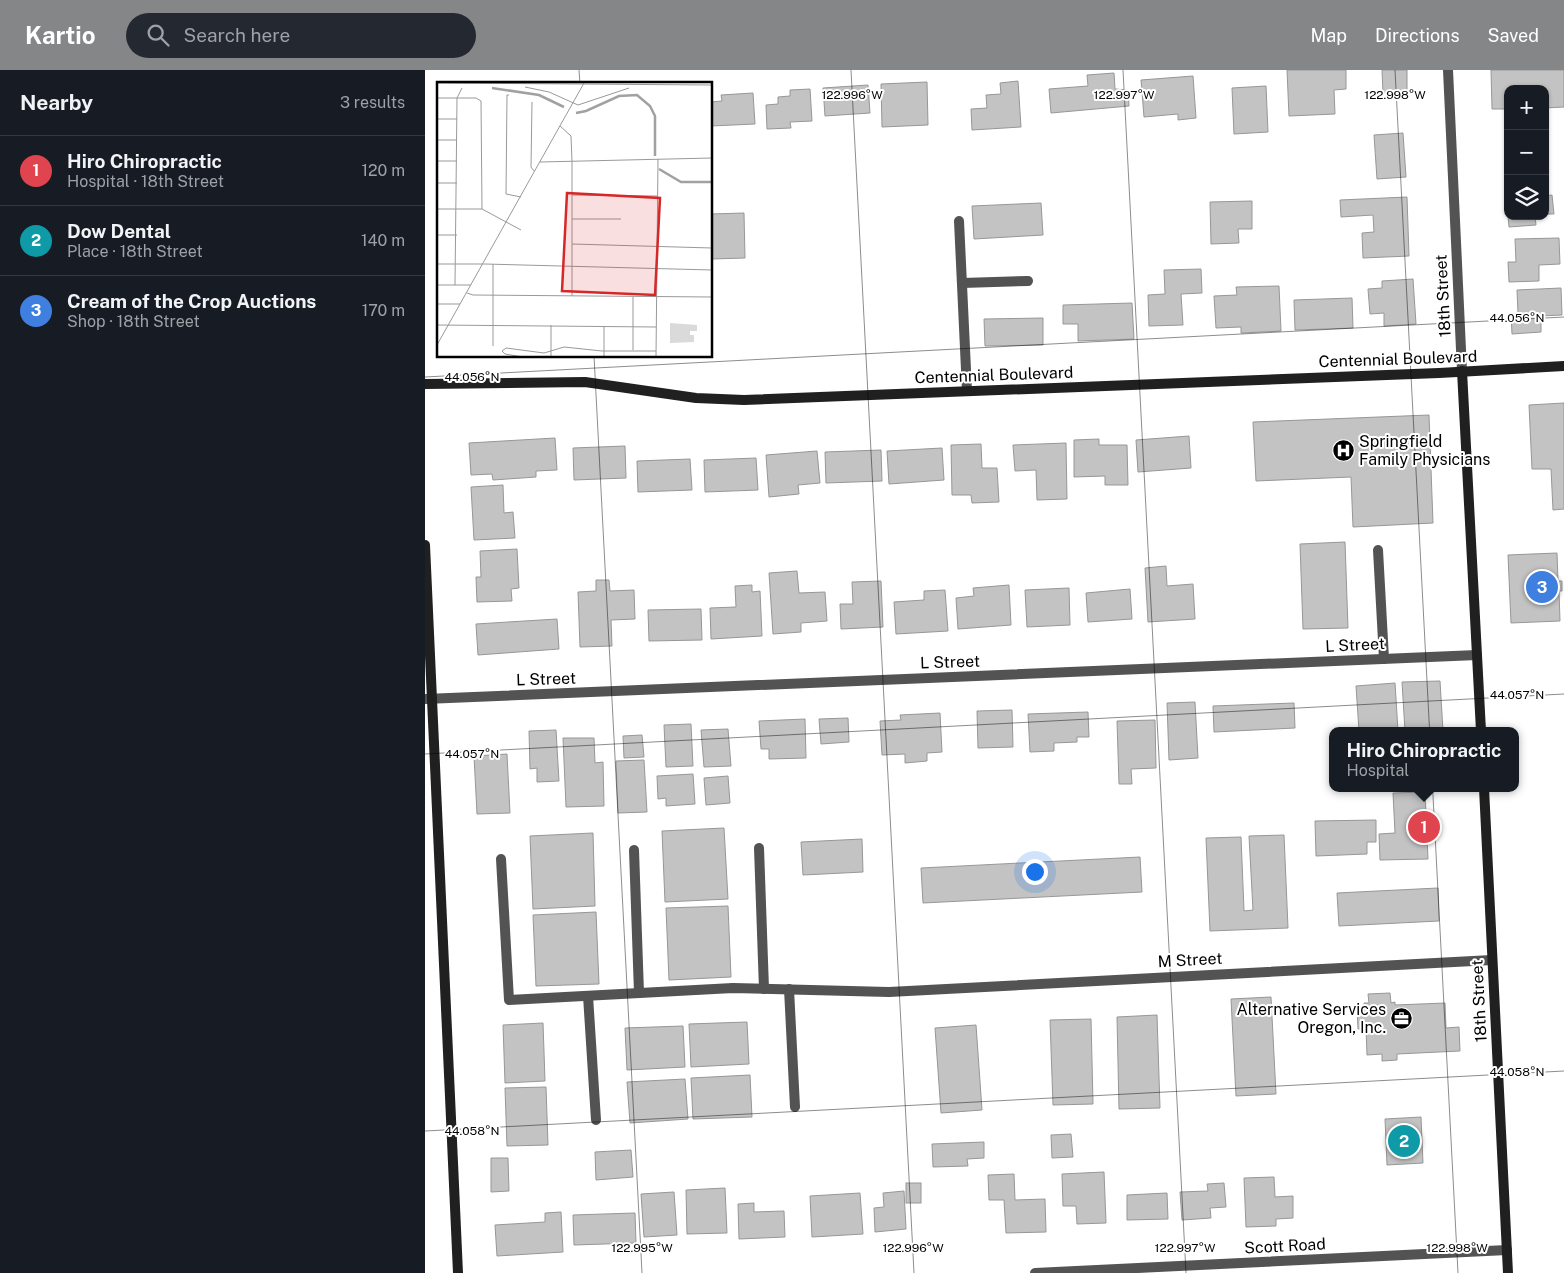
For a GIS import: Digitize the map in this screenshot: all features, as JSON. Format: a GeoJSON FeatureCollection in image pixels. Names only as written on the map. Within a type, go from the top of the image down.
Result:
{"type":"FeatureCollection","features":[{"type":"Feature","properties":{"kind":"street","name":"18th Street"},"geometry":{"type":"LineString","coordinates":[[1448,70],[1481,727]]}},
{"type":"Feature","properties":{"kind":"street"},"geometry":{"type":"LineString","coordinates":[[959,221],[967,391]]}},
{"type":"Feature","properties":{"kind":"street"},"geometry":{"type":"LineString","coordinates":[[962,283],[1028,281]]}},
{"type":"Feature","properties":{"kind":"street","name":"Centennial Boulevard"},"geometry":{"type":"LineString","coordinates":[[425,384],[585,382],[696,398],[744,400],[1564,366]]}},
{"type":"Feature","properties":{"kind":"street"},"geometry":{"type":"LineString","coordinates":[[425,545],[429,699],[458,1273]]}},
{"type":"Feature","properties":{"kind":"street"},"geometry":{"type":"LineString","coordinates":[[1378,550],[1384,658]]}},
{"type":"Feature","properties":{"kind":"street","name":"L Street"},"geometry":{"type":"LineString","coordinates":[[429,699],[1477,655]]}},
{"type":"Feature","properties":{"kind":"street","name":"18th Street"},"geometry":{"type":"LineString","coordinates":[[1483,792],[1508,1273]]}},
{"type":"Feature","properties":{"kind":"street"},"geometry":{"type":"LineString","coordinates":[[759,848],[764,989]]}},
{"type":"Feature","properties":{"kind":"street"},"geometry":{"type":"LineString","coordinates":[[634,850],[639,993]]}},
{"type":"Feature","properties":{"kind":"street","name":"M Street"},"geometry":{"type":"LineString","coordinates":[[501,859],[509,1000],[764,989],[889,992],[1492,960]]}},
{"type":"Feature","properties":{"kind":"street"},"geometry":{"type":"LineString","coordinates":[[789,989],[795,1107]]}},
{"type":"Feature","properties":{"kind":"street"},"geometry":{"type":"LineString","coordinates":[[588,996],[597,1120]]}},
{"type":"Feature","properties":{"kind":"street","name":"Scott Road"},"geometry":{"type":"LineString","coordinates":[[1035,1273],[1507,1250]]}},
{"type":"Feature","properties":{"kind":"building"},"geometry":{"type":"Polygon","coordinates":[[[1287,70],[1346,70],[1346,89],[1334,90],[1335,114],[1289,116],[1287,70]]]}},
{"type":"Feature","properties":{"kind":"building"},"geometry":{"type":"Polygon","coordinates":[[[1382,70],[1407,70],[1407,93],[1383,93],[1382,70]]]}},
{"type":"Feature","properties":{"kind":"building"},"geometry":{"type":"Polygon","coordinates":[[[1491,70],[1564,70],[1564,107],[1549,108],[1549,85],[1504,85],[1504,109],[1492,109],[1491,70]]]}},
{"type":"Feature","properties":{"kind":"building"},"geometry":{"type":"Polygon","coordinates":[[[1114,73],[1115,89],[1128,90],[1129,106],[1051,113],[1049,89],[1088,86],[1087,75],[1114,73]]]}},
{"type":"Feature","properties":{"kind":"building"},"geometry":{"type":"Polygon","coordinates":[[[1193,76],[1196,118],[1178,120],[1178,114],[1144,117],[1141,80],[1193,76]]]}},
{"type":"Feature","properties":{"kind":"building"},"geometry":{"type":"Polygon","coordinates":[[[1018,81],[1021,127],[972,130],[971,109],[987,108],[986,95],[1001,94],[1000,83],[1018,81]]]}},
{"type":"Feature","properties":{"kind":"building"},"geometry":{"type":"Polygon","coordinates":[[[927,82],[928,125],[882,127],[881,84],[927,82]]]}},
{"type":"Feature","properties":{"kind":"building"},"geometry":{"type":"Polygon","coordinates":[[[868,85],[870,113],[825,116],[823,88],[868,85]]]}},
{"type":"Feature","properties":{"kind":"building"},"geometry":{"type":"Polygon","coordinates":[[[1266,86],[1268,132],[1234,134],[1232,88],[1266,86]]]}},
{"type":"Feature","properties":{"kind":"building"},"geometry":{"type":"Polygon","coordinates":[[[810,89],[812,121],[790,122],[791,128],[767,129],[766,105],[778,104],[778,97],[790,96],[790,90],[810,89]]]}},
{"type":"Feature","properties":{"kind":"building"},"geometry":{"type":"Polygon","coordinates":[[[753,93],[755,124],[713,126],[713,102],[722,101],[721,95],[753,93]]]}},
{"type":"Feature","properties":{"kind":"building"},"geometry":{"type":"Polygon","coordinates":[[[1403,133],[1406,177],[1377,179],[1374,135],[1403,133]]]}},
{"type":"Feature","properties":{"kind":"building"},"geometry":{"type":"Polygon","coordinates":[[[1549,195],[1552,195],[1554,214],[1549,214],[1549,195]]]}},
{"type":"Feature","properties":{"kind":"building"},"geometry":{"type":"Polygon","coordinates":[[[1407,197],[1409,256],[1363,258],[1362,233],[1374,232],[1373,215],[1341,217],[1340,200],[1407,197]]]}},
{"type":"Feature","properties":{"kind":"building"},"geometry":{"type":"Polygon","coordinates":[[[1252,201],[1252,229],[1238,229],[1239,243],[1211,244],[1210,202],[1252,201]]]}},
{"type":"Feature","properties":{"kind":"building"},"geometry":{"type":"Polygon","coordinates":[[[1041,203],[1043,235],[974,239],[972,206],[1041,203]]]}},
{"type":"Feature","properties":{"kind":"building"},"geometry":{"type":"Polygon","coordinates":[[[744,213],[745,258],[713,259],[713,214],[744,213]]]}},
{"type":"Feature","properties":{"kind":"building"},"geometry":{"type":"Polygon","coordinates":[[[1508,220],[1535,220],[1536,225],[1509,227],[1508,220]]]}},
{"type":"Feature","properties":{"kind":"building"},"geometry":{"type":"Polygon","coordinates":[[[1559,238],[1560,264],[1539,265],[1539,281],[1509,282],[1508,262],[1516,262],[1515,239],[1559,238]]]}},
{"type":"Feature","properties":{"kind":"building"},"geometry":{"type":"Polygon","coordinates":[[[1201,269],[1202,293],[1181,294],[1183,325],[1149,326],[1148,295],[1165,294],[1164,270],[1201,269]]]}},
{"type":"Feature","properties":{"kind":"building"},"geometry":{"type":"Polygon","coordinates":[[[1413,279],[1416,324],[1384,326],[1384,313],[1370,314],[1368,289],[1382,288],[1382,281],[1413,279]]]}},
{"type":"Feature","properties":{"kind":"building"},"geometry":{"type":"Polygon","coordinates":[[[1279,286],[1281,331],[1241,333],[1241,327],[1216,328],[1214,296],[1237,295],[1236,287],[1279,286]]]}},
{"type":"Feature","properties":{"kind":"building"},"geometry":{"type":"Polygon","coordinates":[[[1561,288],[1562,315],[1541,316],[1541,332],[1512,334],[1511,314],[1518,313],[1517,290],[1561,288]]]}},
{"type":"Feature","properties":{"kind":"building"},"geometry":{"type":"Polygon","coordinates":[[[1352,298],[1353,328],[1295,330],[1294,300],[1352,298]]]}},
{"type":"Feature","properties":{"kind":"building"},"geometry":{"type":"Polygon","coordinates":[[[1132,303],[1134,339],[1078,341],[1078,324],[1063,324],[1063,305],[1132,303]]]}},
{"type":"Feature","properties":{"kind":"building"},"geometry":{"type":"Polygon","coordinates":[[[1043,318],[1043,345],[985,346],[984,319],[1043,318]]]}},
{"type":"Feature","properties":{"kind":"building"},"geometry":{"type":"Polygon","coordinates":[[[1564,403],[1564,509],[1553,510],[1551,469],[1532,469],[1529,405],[1564,403]]]}},
{"type":"Feature","properties":{"kind":"building","name":"Springfield Family Physicians"},"geometry":{"type":"Polygon","coordinates":[[[1429,415],[1433,523],[1353,527],[1351,477],[1256,481],[1253,422],[1429,415]]]}},
{"type":"Feature","properties":{"kind":"building"},"geometry":{"type":"Polygon","coordinates":[[[1189,436],[1191,468],[1138,472],[1136,440],[1189,436]]]}},
{"type":"Feature","properties":{"kind":"building"},"geometry":{"type":"Polygon","coordinates":[[[555,438],[557,470],[536,471],[536,477],[493,480],[492,474],[471,475],[469,443],[555,438]]]}},
{"type":"Feature","properties":{"kind":"building"},"geometry":{"type":"Polygon","coordinates":[[[1099,439],[1099,445],[1127,445],[1128,485],[1105,485],[1105,476],[1074,477],[1074,440],[1099,439]]]}},
{"type":"Feature","properties":{"kind":"building"},"geometry":{"type":"Polygon","coordinates":[[[1066,443],[1067,499],[1037,500],[1036,470],[1015,471],[1013,445],[1066,443]]]}},
{"type":"Feature","properties":{"kind":"building"},"geometry":{"type":"Polygon","coordinates":[[[981,444],[982,468],[997,468],[999,502],[972,503],[971,495],[952,495],[951,445],[981,444]]]}},
{"type":"Feature","properties":{"kind":"building"},"geometry":{"type":"Polygon","coordinates":[[[625,446],[626,478],[574,480],[573,448],[625,446]]]}},
{"type":"Feature","properties":{"kind":"building"},"geometry":{"type":"Polygon","coordinates":[[[942,448],[944,480],[889,484],[887,451],[942,448]]]}},
{"type":"Feature","properties":{"kind":"building"},"geometry":{"type":"Polygon","coordinates":[[[881,450],[882,481],[826,483],[825,452],[881,450]]]}},
{"type":"Feature","properties":{"kind":"building"},"geometry":{"type":"Polygon","coordinates":[[[817,451],[820,483],[798,485],[799,494],[769,497],[766,455],[817,451]]]}},
{"type":"Feature","properties":{"kind":"building"},"geometry":{"type":"Polygon","coordinates":[[[756,458],[758,490],[705,492],[704,460],[756,458]]]}},
{"type":"Feature","properties":{"kind":"building"},"geometry":{"type":"Polygon","coordinates":[[[690,459],[692,490],[638,492],[637,461],[690,459]]]}},
{"type":"Feature","properties":{"kind":"building"},"geometry":{"type":"Polygon","coordinates":[[[503,485],[504,513],[513,512],[515,538],[474,540],[471,487],[503,485]]]}},
{"type":"Feature","properties":{"kind":"building"},"geometry":{"type":"Polygon","coordinates":[[[1345,542],[1348,628],[1303,629],[1300,544],[1345,542]]]}},
{"type":"Feature","properties":{"kind":"building"},"geometry":{"type":"Polygon","coordinates":[[[517,549],[519,588],[511,589],[512,601],[477,602],[476,577],[481,577],[480,551],[517,549]]]}},
{"type":"Feature","properties":{"kind":"building"},"geometry":{"type":"Polygon","coordinates":[[[1557,553],[1558,581],[1562,581],[1562,591],[1559,591],[1560,621],[1511,623],[1508,555],[1557,553]]]}},
{"type":"Feature","properties":{"kind":"building"},"geometry":{"type":"Polygon","coordinates":[[[1166,566],[1167,586],[1193,584],[1195,619],[1148,622],[1145,568],[1166,566]]]}},
{"type":"Feature","properties":{"kind":"building"},"geometry":{"type":"Polygon","coordinates":[[[797,571],[799,593],[825,592],[827,621],[801,623],[801,632],[773,634],[769,573],[797,571]]]}},
{"type":"Feature","properties":{"kind":"building"},"geometry":{"type":"Polygon","coordinates":[[[596,580],[609,580],[610,591],[634,590],[635,619],[611,620],[612,646],[580,647],[578,592],[596,591],[596,580]]]}},
{"type":"Feature","properties":{"kind":"building"},"geometry":{"type":"Polygon","coordinates":[[[881,581],[883,627],[841,629],[840,604],[853,604],[852,582],[881,581]]]}},
{"type":"Feature","properties":{"kind":"building"},"geometry":{"type":"Polygon","coordinates":[[[752,585],[752,592],[760,591],[762,636],[711,639],[710,608],[736,607],[735,586],[752,585]]]}},
{"type":"Feature","properties":{"kind":"building"},"geometry":{"type":"Polygon","coordinates":[[[1009,585],[1011,625],[958,629],[956,598],[974,596],[973,588],[1009,585]]]}},
{"type":"Feature","properties":{"kind":"building"},"geometry":{"type":"Polygon","coordinates":[[[1069,588],[1070,625],[1027,627],[1025,590],[1069,588]]]}},
{"type":"Feature","properties":{"kind":"building"},"geometry":{"type":"Polygon","coordinates":[[[1130,589],[1132,619],[1088,622],[1086,593],[1130,589]]]}},
{"type":"Feature","properties":{"kind":"building"},"geometry":{"type":"Polygon","coordinates":[[[945,590],[948,631],[896,634],[894,602],[924,600],[924,591],[945,590]]]}},
{"type":"Feature","properties":{"kind":"building"},"geometry":{"type":"Polygon","coordinates":[[[701,609],[702,640],[649,641],[648,610],[701,609]]]}},
{"type":"Feature","properties":{"kind":"building"},"geometry":{"type":"Polygon","coordinates":[[[557,619],[559,649],[478,655],[476,624],[557,619]]]}},
{"type":"Feature","properties":{"kind":"building"},"geometry":{"type":"Polygon","coordinates":[[[1440,681],[1443,727],[1405,727],[1402,682],[1440,681]]]}},
{"type":"Feature","properties":{"kind":"building"},"geometry":{"type":"Polygon","coordinates":[[[1395,683],[1398,727],[1359,727],[1356,686],[1395,683]]]}},
{"type":"Feature","properties":{"kind":"building"},"geometry":{"type":"Polygon","coordinates":[[[1195,702],[1198,758],[1169,760],[1167,703],[1195,702]]]}},
{"type":"Feature","properties":{"kind":"building"},"geometry":{"type":"Polygon","coordinates":[[[1294,703],[1295,728],[1214,732],[1213,706],[1294,703]]]}},
{"type":"Feature","properties":{"kind":"building"},"geometry":{"type":"Polygon","coordinates":[[[1012,710],[1013,747],[978,748],[977,711],[1012,710]]]}},
{"type":"Feature","properties":{"kind":"building"},"geometry":{"type":"Polygon","coordinates":[[[1088,712],[1089,737],[1077,737],[1077,742],[1054,743],[1054,751],[1030,752],[1028,714],[1088,712]]]}},
{"type":"Feature","properties":{"kind":"building"},"geometry":{"type":"Polygon","coordinates":[[[940,713],[942,752],[927,753],[927,761],[905,763],[905,754],[882,755],[880,721],[901,720],[900,715],[940,713]]]}},
{"type":"Feature","properties":{"kind":"building"},"geometry":{"type":"Polygon","coordinates":[[[848,718],[849,742],[821,744],[819,719],[848,718]]]}},
{"type":"Feature","properties":{"kind":"building"},"geometry":{"type":"Polygon","coordinates":[[[805,719],[806,758],[769,759],[769,749],[761,749],[759,721],[805,719]]]}},
{"type":"Feature","properties":{"kind":"building"},"geometry":{"type":"Polygon","coordinates":[[[1155,720],[1156,768],[1131,769],[1132,784],[1119,784],[1117,721],[1155,720]]]}},
{"type":"Feature","properties":{"kind":"building"},"geometry":{"type":"Polygon","coordinates":[[[691,724],[693,766],[666,767],[664,725],[691,724]]]}},
{"type":"Feature","properties":{"kind":"building"},"geometry":{"type":"Polygon","coordinates":[[[728,729],[731,766],[704,767],[701,730],[728,729]]]}},
{"type":"Feature","properties":{"kind":"building"},"geometry":{"type":"Polygon","coordinates":[[[556,730],[559,781],[537,782],[537,768],[530,769],[529,731],[556,730]]]}},
{"type":"Feature","properties":{"kind":"building"},"geometry":{"type":"Polygon","coordinates":[[[642,735],[644,757],[624,758],[623,736],[642,735]]]}},
{"type":"Feature","properties":{"kind":"building"},"geometry":{"type":"Polygon","coordinates":[[[563,738],[594,738],[595,763],[603,762],[604,806],[566,807],[563,738]]]}},
{"type":"Feature","properties":{"kind":"building"},"geometry":{"type":"Polygon","coordinates":[[[507,754],[510,813],[477,814],[474,756],[507,754]]]}},
{"type":"Feature","properties":{"kind":"building"},"geometry":{"type":"Polygon","coordinates":[[[644,760],[647,812],[618,813],[616,761],[644,760]]]}},
{"type":"Feature","properties":{"kind":"building"},"geometry":{"type":"Polygon","coordinates":[[[693,774],[695,804],[666,806],[666,798],[658,799],[657,776],[693,774]]]}},
{"type":"Feature","properties":{"kind":"building"},"geometry":{"type":"Polygon","coordinates":[[[728,776],[730,803],[706,805],[704,778],[728,776]]]}},
{"type":"Feature","properties":{"kind":"building"},"geometry":{"type":"Polygon","coordinates":[[[1425,792],[1428,859],[1380,860],[1379,834],[1395,833],[1393,793],[1425,792]]]}},
{"type":"Feature","properties":{"kind":"building"},"geometry":{"type":"Polygon","coordinates":[[[1376,820],[1376,842],[1367,842],[1367,854],[1316,856],[1315,821],[1376,820]]]}},
{"type":"Feature","properties":{"kind":"building"},"geometry":{"type":"Polygon","coordinates":[[[724,828],[728,899],[665,902],[662,831],[724,828]]]}},
{"type":"Feature","properties":{"kind":"building"},"geometry":{"type":"Polygon","coordinates":[[[593,833],[595,906],[533,909],[530,836],[593,833]]]}},
{"type":"Feature","properties":{"kind":"building"},"geometry":{"type":"Polygon","coordinates":[[[1284,835],[1288,928],[1210,931],[1206,838],[1241,837],[1244,911],[1253,910],[1249,836],[1284,835]]]}},
{"type":"Feature","properties":{"kind":"building"},"geometry":{"type":"Polygon","coordinates":[[[862,839],[863,872],[803,875],[801,842],[862,839]]]}},
{"type":"Feature","properties":{"kind":"building"},"geometry":{"type":"Polygon","coordinates":[[[1140,857],[1142,892],[923,903],[921,868],[1140,857]]]}},
{"type":"Feature","properties":{"kind":"building"},"geometry":{"type":"Polygon","coordinates":[[[1438,888],[1439,921],[1339,926],[1337,893],[1438,888]]]}},
{"type":"Feature","properties":{"kind":"building"},"geometry":{"type":"Polygon","coordinates":[[[728,906],[731,977],[669,980],[666,908],[728,906]]]}},
{"type":"Feature","properties":{"kind":"building"},"geometry":{"type":"Polygon","coordinates":[[[596,912],[599,984],[536,986],[533,915],[596,912]]]}},
{"type":"Feature","properties":{"kind":"building","name":"Alternative Services Oregon, Inc."},"geometry":{"type":"Polygon","coordinates":[[[1390,993],[1391,1003],[1395,1002],[1395,1005],[1445,1003],[1446,1028],[1459,1027],[1460,1051],[1397,1054],[1397,1060],[1382,1061],[1382,1054],[1367,1055],[1366,1028],[1358,1029],[1357,1008],[1364,1008],[1364,1003],[1369,1003],[1368,994],[1390,993]]]}},
{"type":"Feature","properties":{"kind":"building"},"geometry":{"type":"Polygon","coordinates":[[[1271,997],[1276,1094],[1236,1096],[1231,999],[1271,997]]]}},
{"type":"Feature","properties":{"kind":"building"},"geometry":{"type":"Polygon","coordinates":[[[1157,1015],[1160,1108],[1119,1109],[1117,1017],[1157,1015]]]}},
{"type":"Feature","properties":{"kind":"building"},"geometry":{"type":"Polygon","coordinates":[[[1091,1019],[1093,1104],[1053,1105],[1050,1020],[1091,1019]]]}},
{"type":"Feature","properties":{"kind":"building"},"geometry":{"type":"Polygon","coordinates":[[[747,1022],[749,1064],[691,1067],[689,1024],[747,1022]]]}},
{"type":"Feature","properties":{"kind":"building"},"geometry":{"type":"Polygon","coordinates":[[[543,1023],[545,1081],[505,1083],[503,1025],[543,1023]]]}},
{"type":"Feature","properties":{"kind":"building"},"geometry":{"type":"Polygon","coordinates":[[[976,1025],[982,1110],[941,1113],[935,1028],[976,1025]]]}},
{"type":"Feature","properties":{"kind":"building"},"geometry":{"type":"Polygon","coordinates":[[[683,1026],[685,1067],[627,1070],[625,1028],[683,1026]]]}},
{"type":"Feature","properties":{"kind":"building"},"geometry":{"type":"Polygon","coordinates":[[[750,1075],[752,1117],[693,1119],[691,1078],[750,1075]]]}},
{"type":"Feature","properties":{"kind":"building"},"geometry":{"type":"Polygon","coordinates":[[[685,1079],[688,1119],[630,1123],[627,1082],[685,1079]]]}},
{"type":"Feature","properties":{"kind":"building"},"geometry":{"type":"Polygon","coordinates":[[[546,1087],[548,1145],[507,1146],[505,1088],[546,1087]]]}},
{"type":"Feature","properties":{"kind":"building"},"geometry":{"type":"Polygon","coordinates":[[[1421,1117],[1423,1163],[1387,1165],[1385,1119],[1421,1117]]]}},
{"type":"Feature","properties":{"kind":"building"},"geometry":{"type":"Polygon","coordinates":[[[1071,1134],[1073,1157],[1052,1158],[1051,1135],[1071,1134]]]}},
{"type":"Feature","properties":{"kind":"building"},"geometry":{"type":"Polygon","coordinates":[[[984,1142],[984,1158],[967,1159],[968,1166],[933,1167],[932,1144],[984,1142]]]}},
{"type":"Feature","properties":{"kind":"building"},"geometry":{"type":"Polygon","coordinates":[[[631,1150],[633,1177],[596,1180],[595,1152],[631,1150]]]}},
{"type":"Feature","properties":{"kind":"building"},"geometry":{"type":"Polygon","coordinates":[[[491,1158],[508,1158],[509,1191],[491,1192],[491,1158]]]}},
{"type":"Feature","properties":{"kind":"building"},"geometry":{"type":"Polygon","coordinates":[[[1104,1172],[1106,1223],[1077,1224],[1076,1206],[1063,1206],[1062,1174],[1104,1172]]]}},
{"type":"Feature","properties":{"kind":"building"},"geometry":{"type":"Polygon","coordinates":[[[1014,1174],[1015,1200],[1045,1199],[1046,1232],[1006,1233],[1004,1200],[989,1200],[988,1175],[1014,1174]]]}},
{"type":"Feature","properties":{"kind":"building"},"geometry":{"type":"Polygon","coordinates":[[[1274,1177],[1275,1197],[1293,1196],[1293,1218],[1276,1219],[1276,1226],[1246,1227],[1244,1178],[1274,1177]]]}},
{"type":"Feature","properties":{"kind":"building"},"geometry":{"type":"Polygon","coordinates":[[[906,1183],[921,1183],[921,1203],[906,1203],[906,1183]]]}},
{"type":"Feature","properties":{"kind":"building"},"geometry":{"type":"Polygon","coordinates":[[[1224,1183],[1226,1207],[1210,1208],[1211,1218],[1182,1220],[1180,1192],[1208,1191],[1207,1184],[1224,1183]]]}},
{"type":"Feature","properties":{"kind":"building"},"geometry":{"type":"Polygon","coordinates":[[[725,1188],[727,1233],[687,1234],[686,1190],[725,1188]]]}},
{"type":"Feature","properties":{"kind":"building"},"geometry":{"type":"Polygon","coordinates":[[[904,1191],[906,1229],[875,1232],[874,1208],[884,1207],[883,1193],[904,1191]]]}},
{"type":"Feature","properties":{"kind":"building"},"geometry":{"type":"Polygon","coordinates":[[[674,1192],[677,1235],[644,1237],[641,1194],[674,1192]]]}},
{"type":"Feature","properties":{"kind":"building"},"geometry":{"type":"Polygon","coordinates":[[[860,1193],[863,1234],[812,1237],[810,1196],[860,1193]]]}},
{"type":"Feature","properties":{"kind":"building"},"geometry":{"type":"Polygon","coordinates":[[[1167,1193],[1168,1219],[1127,1220],[1127,1195],[1167,1193]]]}},
{"type":"Feature","properties":{"kind":"building"},"geometry":{"type":"Polygon","coordinates":[[[754,1203],[754,1212],[784,1211],[785,1237],[739,1239],[738,1204],[754,1203]]]}},
{"type":"Feature","properties":{"kind":"building"},"geometry":{"type":"Polygon","coordinates":[[[561,1212],[563,1252],[497,1256],[495,1225],[545,1222],[545,1213],[561,1212]]]}},
{"type":"Feature","properties":{"kind":"building"},"geometry":{"type":"Polygon","coordinates":[[[635,1213],[636,1243],[574,1245],[573,1215],[635,1213]]]}},
{"type":"Feature","properties":{"kind":"place","name":"Springfield Family Physicians"},"geometry":{"type":"Point","coordinates":[1343,450]}},
{"type":"Feature","properties":{"kind":"place","name":"Cream of the Crop Auctions"},"geometry":{"type":"Point","coordinates":[1542,587]}},
{"type":"Feature","properties":{"kind":"place","name":"Hiro Chiropractic"},"geometry":{"type":"Point","coordinates":[1424,827]}},
{"type":"Feature","properties":{"kind":"place","name":"Alternative Services Oregon, Inc."},"geometry":{"type":"Point","coordinates":[1402,1018]}},
{"type":"Feature","properties":{"kind":"place","name":"Dow Dental"},"geometry":{"type":"Point","coordinates":[1404,1141]}}]}
